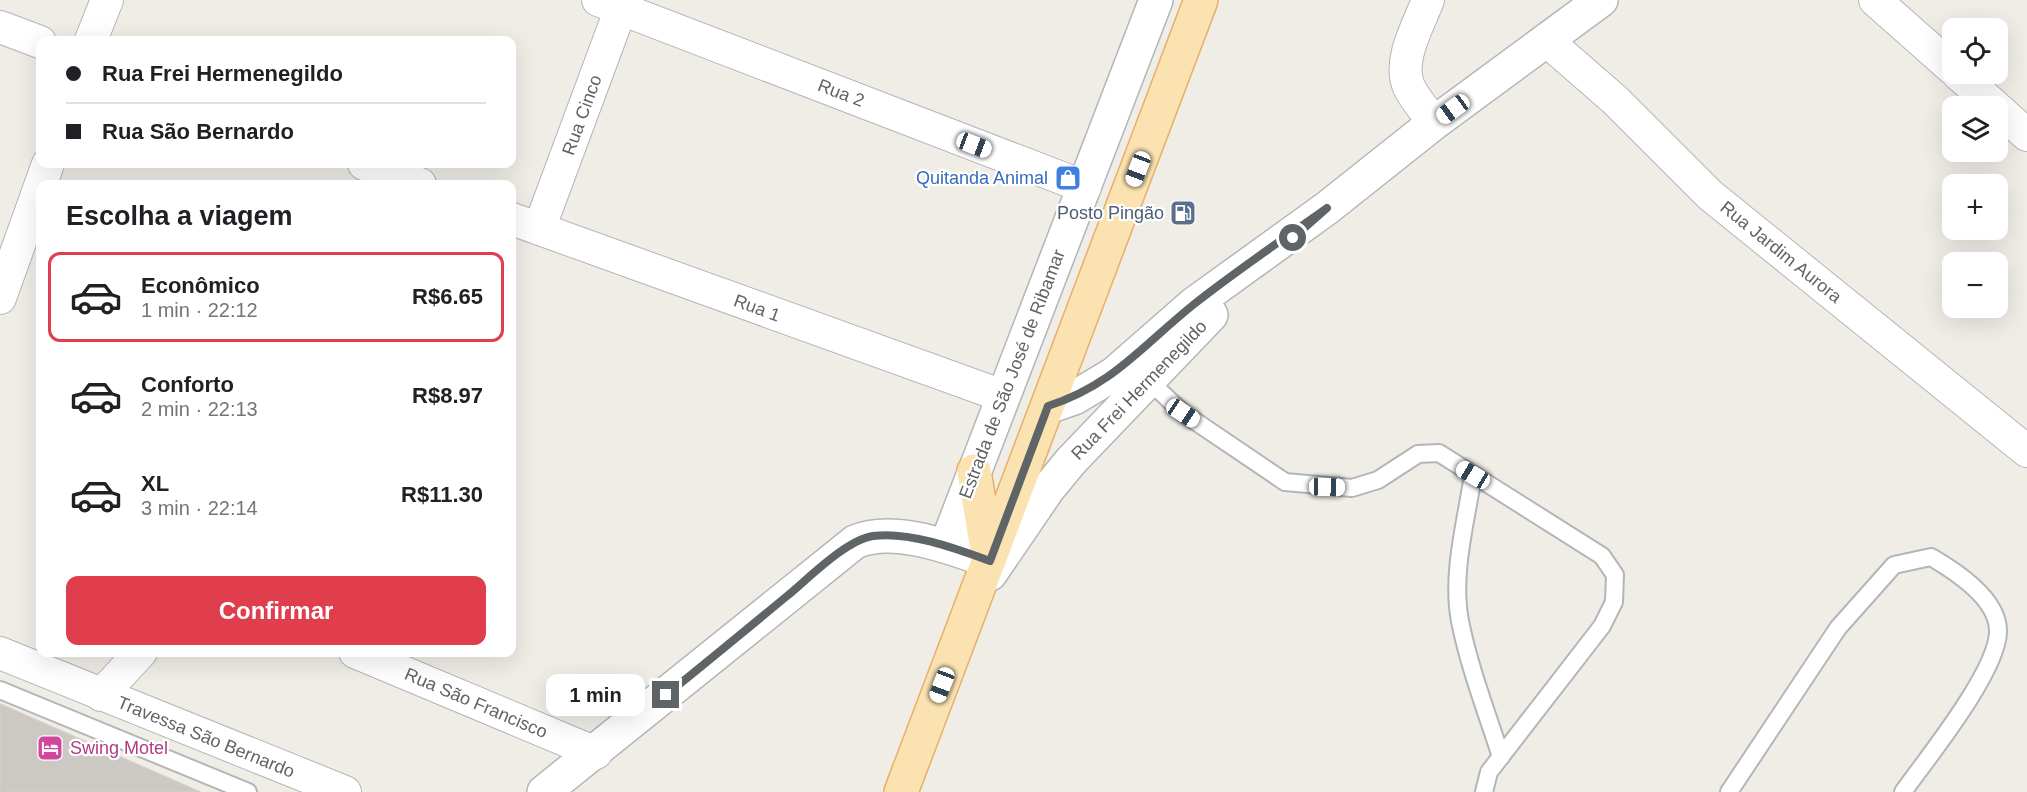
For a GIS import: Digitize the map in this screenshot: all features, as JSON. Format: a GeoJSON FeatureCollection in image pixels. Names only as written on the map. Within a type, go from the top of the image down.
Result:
{"type":"FeatureCollection","features":[{"type":"Feature","properties":{"kind":"main road"},"geometry":{"type":"LineString","coordinates":[[901,792],[1202,0]]}},
{"type":"Feature","properties":{"kind":"main road"},"geometry":{"type":"LineString","coordinates":[[974,471],[990,561]]}},
{"type":"Feature","properties":{"kind":"street"},"geometry":{"type":"LineString","coordinates":[[93,36],[106,0]]}},
{"type":"Feature","properties":{"kind":"street","name":"Estrada de São José de Ribamar"},"geometry":{"type":"LineString","coordinates":[[946,546],[1155,0]]}},
{"type":"Feature","properties":{"kind":"street"},"geometry":{"type":"LineString","coordinates":[[1428,0],[1408,52],[1406,70],[1409,86],[1434,123]]}},
{"type":"Feature","properties":{"kind":"street","name":"Rua Frei Hermenegildo"},"geometry":{"type":"LineString","coordinates":[[1048,406],[1074,398],[1114,374],[1194,304],[1327,208],[1434,123],[1601,0]]}},
{"type":"Feature","properties":{"kind":"street"},"geometry":{"type":"LineString","coordinates":[[1875,0],[1942,59]]}},
{"type":"Feature","properties":{"kind":"street","name":"Rua 2"},"geometry":{"type":"LineString","coordinates":[[614,3],[1085,187]]}},
{"type":"Feature","properties":{"kind":"street","name":"Rua Cinco"},"geometry":{"type":"LineString","coordinates":[[525,224],[614,3]]}},
{"type":"Feature","properties":{"kind":"street"},"geometry":{"type":"LineString","coordinates":[[0,27],[36,40]]}},
{"type":"Feature","properties":{"kind":"street","name":"Rua Jardim Aurora"},"geometry":{"type":"LineString","coordinates":[[1546,40],[1615,100],[1710,195],[2027,451]]}},
{"type":"Feature","properties":{"kind":"street"},"geometry":{"type":"LineString","coordinates":[[1969,84],[1983,96]]}},
{"type":"Feature","properties":{"kind":"street"},"geometry":{"type":"LineString","coordinates":[[2008,118],[2027,135]]}},
{"type":"Feature","properties":{"kind":"street"},"geometry":{"type":"LineString","coordinates":[[375,168],[409,180]]}},
{"type":"Feature","properties":{"kind":"street","name":"Rua Frei Hermenegildo"},"geometry":{"type":"LineString","coordinates":[[977,595],[1048,489],[1147,379],[1242,283],[1327,208]]}},
{"type":"Feature","properties":{"kind":"street"},"geometry":{"type":"LineString","coordinates":[[1,291],[31,243],[36,217]]}},
{"type":"Feature","properties":{"kind":"street","name":"Rua 1"},"geometry":{"type":"LineString","coordinates":[[525,224],[1003,396]]}},
{"type":"Feature","properties":{"kind":"street"},"geometry":{"type":"LineString","coordinates":[[544,792],[596,753],[855,542],[866,537],[886,535],[946,546],[990,561]]}},
{"type":"Feature","properties":{"kind":"street","name":"Travessa São Bernardo"},"geometry":{"type":"LineString","coordinates":[[0,653],[345,792]]}},
{"type":"Feature","properties":{"kind":"street","name":"Travessa São Bernardo"},"geometry":{"type":"LineString","coordinates":[[100,694],[136,657]]}},
{"type":"Feature","properties":{"kind":"street","name":"Rua São Francisco"},"geometry":{"type":"LineString","coordinates":[[367,657],[596,753]]}},
{"type":"Feature","properties":{"kind":"lane"},"geometry":{"type":"LineString","coordinates":[[1147,379],[1183,413],[1285,482],[1352,488],[1378,480],[1418,454],[1439,453],[1602,556],[1615,576],[1614,602],[1602,626],[1489,772],[1484,792]]}},
{"type":"Feature","properties":{"kind":"lane"},"geometry":{"type":"LineString","coordinates":[[1473,475],[1461,547],[1458,586],[1460,620],[1500,757]]}},
{"type":"Feature","properties":{"kind":"lane"},"geometry":{"type":"LineString","coordinates":[[1730,792],[1838,628],[1894,565],[1931,557],[1958,573],[1989,603],[1998,631],[1990,662],[1904,792]]}},
{"type":"Feature","properties":{"kind":"lane"},"geometry":{"type":"LineString","coordinates":[[0,690],[248,792]]}},
{"type":"Feature","properties":{"kind":"building","name":"Swing Motel"},"geometry":{"type":"Polygon","coordinates":[[[0,704],[200,792],[0,792],[0,704]]]}},
{"type":"Feature","properties":{"kind":"place","name":"Quitanda Animal"},"geometry":{"type":"Point","coordinates":[1068,178]}},
{"type":"Feature","properties":{"kind":"place","name":"Posto Pingão"},"geometry":{"type":"Point","coordinates":[1183,213]}},
{"type":"Feature","properties":{"kind":"place","name":"Swing Motel"},"geometry":{"type":"Point","coordinates":[50,748]}},
{"type":"Feature","properties":{"kind":"route"},"geometry":{"type":"LineString","coordinates":[[666,695],[855,542],[866,537],[886,535],[946,546],[990,561],[1048,406],[1074,398],[1114,374],[1194,304],[1327,208],[1293,238]]}}]}
